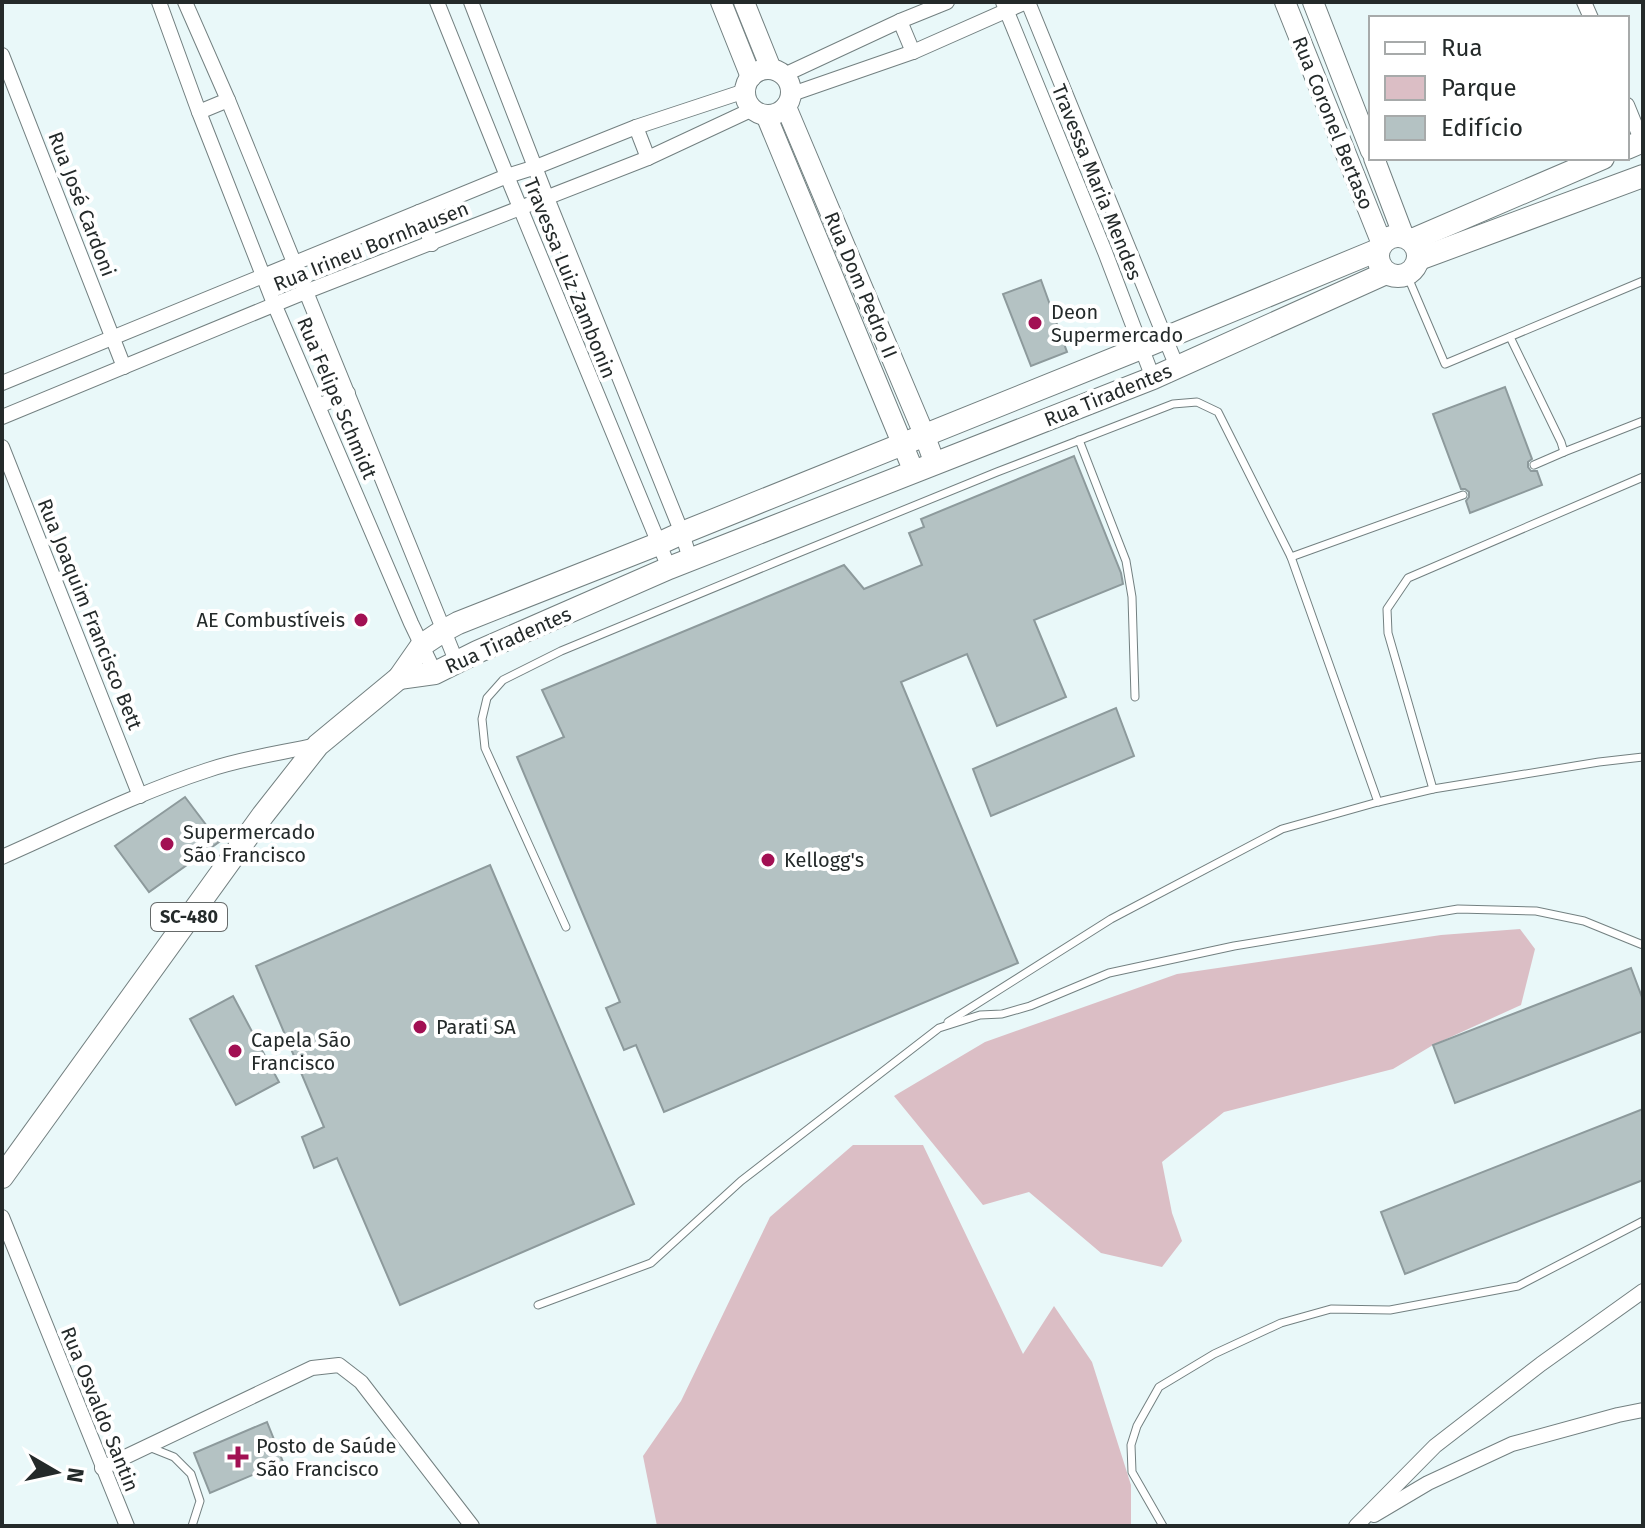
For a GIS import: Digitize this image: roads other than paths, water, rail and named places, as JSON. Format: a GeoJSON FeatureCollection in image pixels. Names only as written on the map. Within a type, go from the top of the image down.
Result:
{"type":"FeatureCollection","features":[{"type":"Feature","properties":{"kind":"main road","name":"Rua Tiradentes"},"geometry":{"type":"LineString","coordinates":[[399,678],[435,673],[690,559],[1153,378],[1599,160]]}},
{"type":"Feature","properties":{"kind":"main road","name":"Rua Tiradentes"},"geometry":{"type":"LineString","coordinates":[[1406,257],[1643,176]]}},
{"type":"Feature","properties":{"kind":"main road"},"geometry":{"type":"LineString","coordinates":[[1380,247],[1378,263],[1406,257]]}},
{"type":"Feature","properties":{"kind":"main road","name":"Rua Tiradentes"},"geometry":{"type":"LineString","coordinates":[[399,678],[422,645],[458,623],[1141,348],[1380,247]]}},
{"type":"Feature","properties":{"kind":"main road","name":"SC-480"},"geometry":{"type":"LineString","coordinates":[[2,1177],[263,815],[318,745],[399,678]]}},
{"type":"Feature","properties":{"kind":"street","name":"Rua Felipe Schmidt"},"geometry":{"type":"LineString","coordinates":[[159,2],[275,306],[435,673]]}},
{"type":"Feature","properties":{"kind":"street","name":"Rua Felipe Schmidt"},"geometry":{"type":"LineString","coordinates":[[185,2],[228,100],[457,663]]}},
{"type":"Feature","properties":{"kind":"street","name":"Travessa Luiz Zambonin"},"geometry":{"type":"LineString","coordinates":[[437,2],[669,568]]}},
{"type":"Feature","properties":{"kind":"street","name":"Travessa Luiz Zambonin"},"geometry":{"type":"LineString","coordinates":[[471,2],[690,559]]}},
{"type":"Feature","properties":{"kind":"street","name":"Rua Dom Pedro II"},"geometry":{"type":"LineString","coordinates":[[721,2],[754,98],[901,444],[925,468]]}},
{"type":"Feature","properties":{"kind":"street","name":"Rua Dom Pedro II"},"geometry":{"type":"LineString","coordinates":[[744,2],[783,86],[924,434],[925,468]]}},
{"type":"Feature","properties":{"kind":"street"},"geometry":{"type":"LineString","coordinates":[[783,86],[764,69],[754,98],[774,115],[783,86],[900,21],[947,2]]}},
{"type":"Feature","properties":{"kind":"street"},"geometry":{"type":"LineString","coordinates":[[783,86],[913,52],[1005,7],[1027,2]]}},
{"type":"Feature","properties":{"kind":"street","name":"Travessa Maria Mendes"},"geometry":{"type":"LineString","coordinates":[[1027,2],[1177,367]]}},
{"type":"Feature","properties":{"kind":"street","name":"Rua Coronel Bertaso"},"geometry":{"type":"LineString","coordinates":[[1285,2],[1380,247]]}},
{"type":"Feature","properties":{"kind":"street","name":"Rua Coronel Bertaso"},"geometry":{"type":"LineString","coordinates":[[1313,2],[1369,146]]}},
{"type":"Feature","properties":{"kind":"street","name":"Travessa Maria Mendes"},"geometry":{"type":"LineString","coordinates":[[1005,7],[1153,378]]}},
{"type":"Feature","properties":{"kind":"street"},"geometry":{"type":"LineString","coordinates":[[900,21],[913,52]]}},
{"type":"Feature","properties":{"kind":"street","name":"Rua José Cardoni"},"geometry":{"type":"LineString","coordinates":[[2,55],[124,367]]}},
{"type":"Feature","properties":{"kind":"street"},"geometry":{"type":"LineString","coordinates":[[1315,77],[1338,67]]}},
{"type":"Feature","properties":{"kind":"street","name":"Rua Irineu Bornhausen"},"geometry":{"type":"LineString","coordinates":[[2,383],[507,176],[636,127],[754,98]]}},
{"type":"Feature","properties":{"kind":"street","name":"Rua Irineu Bornhausen"},"geometry":{"type":"LineString","coordinates":[[2,417],[305,292],[648,158],[754,98]]}},
{"type":"Feature","properties":{"kind":"street"},"geometry":{"type":"LineString","coordinates":[[199,112],[228,100]]}},
{"type":"Feature","properties":{"kind":"street"},"geometry":{"type":"LineString","coordinates":[[1629,110],[1643,142]]}},
{"type":"Feature","properties":{"kind":"street"},"geometry":{"type":"LineString","coordinates":[[636,127],[648,158]]}},
{"type":"Feature","properties":{"kind":"street","name":"Rua Coronel Bertaso"},"geometry":{"type":"LineString","coordinates":[[1375,160],[1406,257]]}},
{"type":"Feature","properties":{"kind":"street"},"geometry":{"type":"LineString","coordinates":[[419,212],[432,244]]}},
{"type":"Feature","properties":{"kind":"street"},"geometry":{"type":"LineString","coordinates":[[1105,252],[1126,239]]}},
{"type":"Feature","properties":{"kind":"street"},"geometry":{"type":"LineString","coordinates":[[319,406],[348,393]]}},
{"type":"Feature","properties":{"kind":"street"},"geometry":{"type":"LineString","coordinates":[[609,424],[635,414]]}},
{"type":"Feature","properties":{"kind":"street","name":"Rua Joaquim Francisco Bett"},"geometry":{"type":"LineString","coordinates":[[2,447],[140,796]]}},
{"type":"Feature","properties":{"kind":"street"},"geometry":{"type":"LineString","coordinates":[[2,857],[206,770],[318,745]]}},
{"type":"Feature","properties":{"kind":"street","name":"Rua Osvaldo Santin"},"geometry":{"type":"LineString","coordinates":[[2,1217],[127,1526]]}},
{"type":"Feature","properties":{"kind":"street"},"geometry":{"type":"LineString","coordinates":[[1356,1526],[1435,1446],[1541,1364],[1643,1291]]}},
{"type":"Feature","properties":{"kind":"street"},"geometry":{"type":"LineString","coordinates":[[102,1468],[312,1368],[339,1365],[361,1382],[472,1526]]}},
{"type":"Feature","properties":{"kind":"street"},"geometry":{"type":"LineString","coordinates":[[1356,1526],[1428,1483],[1512,1444],[1643,1410]]}},
{"type":"Feature","properties":{"kind":"lane","name":"Rua Coronel Bertaso"},"geometry":{"type":"LineString","coordinates":[[1406,257],[1445,364],[1510,337]]}},
{"type":"Feature","properties":{"kind":"lane"},"geometry":{"type":"LineString","coordinates":[[1564,452],[1510,337],[1643,281]]}},
{"type":"Feature","properties":{"kind":"lane"},"geometry":{"type":"LineString","coordinates":[[566,927],[485,748],[482,719],[487,698],[503,680],[561,651],[982,478],[1173,404],[1197,402],[1218,412],[1291,557],[1378,802]]}},
{"type":"Feature","properties":{"kind":"lane"},"geometry":{"type":"LineString","coordinates":[[1534,465],[1643,421]]}},
{"type":"Feature","properties":{"kind":"lane"},"geometry":{"type":"LineString","coordinates":[[1079,440],[1126,561],[1132,597],[1135,697]]}},
{"type":"Feature","properties":{"kind":"lane"},"geometry":{"type":"LineString","coordinates":[[1433,789],[1388,633],[1387,609],[1408,578],[1643,477]]}},
{"type":"Feature","properties":{"kind":"lane"},"geometry":{"type":"LineString","coordinates":[[1291,557],[1463,495]]}},
{"type":"Feature","properties":{"kind":"lane"},"geometry":{"type":"LineString","coordinates":[[538,1305],[651,1263],[741,1181],[939,1028],[1111,919],[1282,829],[1433,789],[1643,757]]}},
{"type":"Feature","properties":{"kind":"lane"},"geometry":{"type":"LineString","coordinates":[[939,1028],[980,1015],[1002,1014],[1030,1006],[1109,973],[1234,946],[1458,909],[1536,911],[1584,921],[1643,945]]}},
{"type":"Feature","properties":{"kind":"lane"},"geometry":{"type":"LineString","coordinates":[[1163,1526],[1132,1472],[1131,1445],[1137,1426],[1159,1387],[1214,1354],[1281,1323],[1331,1309],[1390,1310],[1518,1286],[1643,1221]]}},
{"type":"Feature","properties":{"kind":"lane"},"geometry":{"type":"LineString","coordinates":[[147,1446],[174,1457],[191,1474],[200,1501],[192,1526]]}},
{"type":"Feature","properties":{"kind":"place","name":"Deon Supermercado"},"geometry":{"type":"Point","coordinates":[1035,323]}},
{"type":"Feature","properties":{"kind":"place","name":"AE Combustíveis"},"geometry":{"type":"Point","coordinates":[361,620]}},
{"type":"Feature","properties":{"kind":"place","name":"Supermercado São Francisco"},"geometry":{"type":"Point","coordinates":[167,844]}},
{"type":"Feature","properties":{"kind":"place","name":"Kellogg's"},"geometry":{"type":"Point","coordinates":[768,860]}},
{"type":"Feature","properties":{"kind":"place","name":"Parati SA"},"geometry":{"type":"Point","coordinates":[420,1027]}},
{"type":"Feature","properties":{"kind":"place","name":"Capela São Francisco"},"geometry":{"type":"Point","coordinates":[235,1051]}},
{"type":"Feature","properties":{"kind":"place","name":"Posto de Saúde São Francisco"},"geometry":{"type":"Point","coordinates":[238,1457]}}]}
